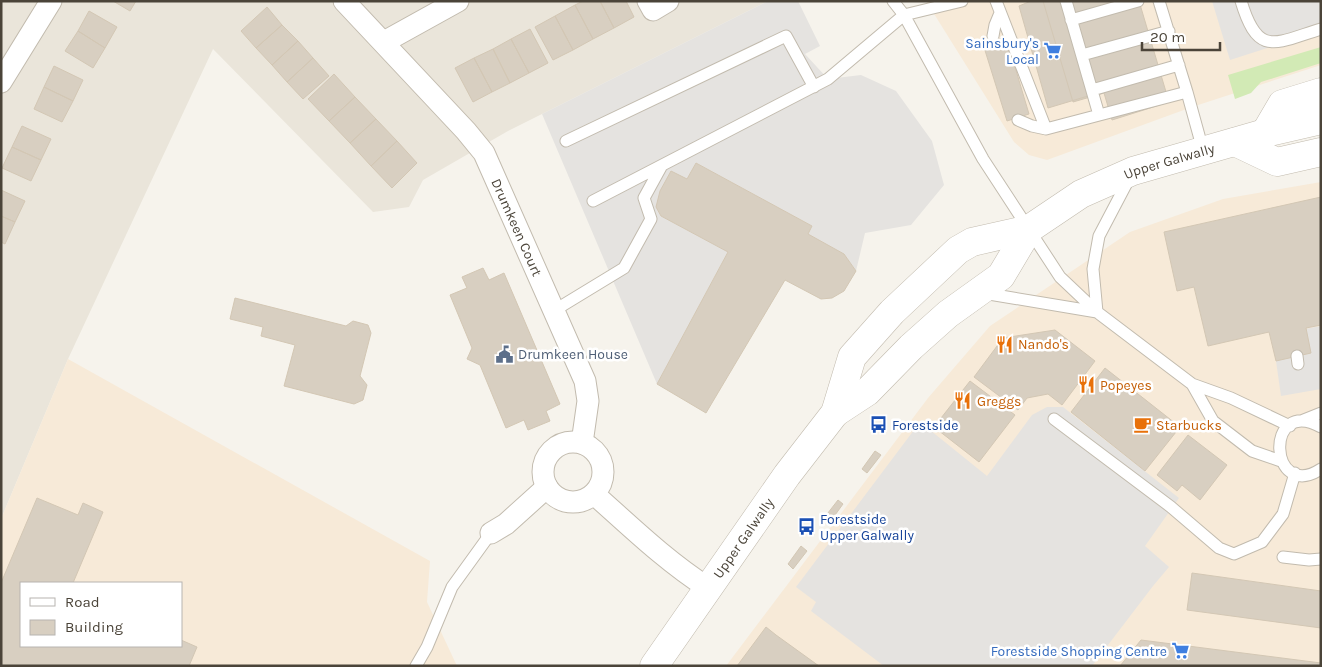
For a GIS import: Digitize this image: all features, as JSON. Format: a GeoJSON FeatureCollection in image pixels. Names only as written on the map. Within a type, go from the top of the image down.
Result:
{"type":"FeatureCollection","features":[{"type":"Feature","properties":{"kind":"street"},"geometry":{"type":"LineString","coordinates":[[1,82],[51,1]]}},
{"type":"Feature","properties":{"kind":"street","name":"Drumkeen Court"},"geometry":{"type":"LineString","coordinates":[[344,1],[384,42],[484,153],[586,381],[588,402],[582,443]]}},
{"type":"Feature","properties":{"kind":"street"},"geometry":{"type":"LineString","coordinates":[[384,42],[458,1]]}},
{"type":"Feature","properties":{"kind":"street"},"geometry":{"type":"LineString","coordinates":[[648,1],[653,10],[668,1]]}},
{"type":"Feature","properties":{"kind":"street"},"geometry":{"type":"LineString","coordinates":[[1265,133],[1282,104],[1321,92]]}},
{"type":"Feature","properties":{"kind":"street","name":"Upper Galwally"},"geometry":{"type":"LineString","coordinates":[[835,413],[852,357],[892,312],[958,250],[972,242],[1029,229],[1081,194],[1133,171],[1265,133],[1321,120]]}},
{"type":"Feature","properties":{"kind":"street"},"geometry":{"type":"LineString","coordinates":[[1235,142],[1277,162],[1321,152]]}},
{"type":"Feature","properties":{"kind":"street","name":"Upper Galwally"},"geometry":{"type":"LineString","coordinates":[[654,666],[787,474],[835,413],[867,392],[911,347],[948,314],[1001,276],[1029,229]]}},
{"type":"Feature","properties":{"kind":"street"},"geometry":{"type":"LineString","coordinates":[[564,443],[582,443],[598,456],[602,465],[603,476],[594,494],[587,499],[569,502],[560,500],[547,487],[543,470],[550,453],[564,443]]}},
{"type":"Feature","properties":{"kind":"street"},"geometry":{"type":"LineString","coordinates":[[491,533],[506,524],[547,487]]}},
{"type":"Feature","properties":{"kind":"street"},"geometry":{"type":"LineString","coordinates":[[594,494],[657,551],[708,588]]}},
{"type":"Feature","properties":{"kind":"lane"},"geometry":{"type":"LineString","coordinates":[[893,1],[904,15],[983,159],[1060,277],[1097,312],[1192,384],[1294,424],[1305,422],[1321,427]]}},
{"type":"Feature","properties":{"kind":"lane"},"geometry":{"type":"LineString","coordinates":[[592,201],[828,79],[904,15],[962,1]]}},
{"type":"Feature","properties":{"kind":"lane"},"geometry":{"type":"LineString","coordinates":[[996,1],[1046,129]]}},
{"type":"Feature","properties":{"kind":"lane"},"geometry":{"type":"LineString","coordinates":[[1066,1],[1099,115]]}},
{"type":"Feature","properties":{"kind":"lane"},"geometry":{"type":"LineString","coordinates":[[1071,20],[1138,1]]}},
{"type":"Feature","properties":{"kind":"lane"},"geometry":{"type":"LineString","coordinates":[[1159,1],[1203,150]]}},
{"type":"Feature","properties":{"kind":"lane"},"geometry":{"type":"LineString","coordinates":[[1241,1],[1248,24],[1254,34],[1265,42],[1276,43],[1321,29]]}},
{"type":"Feature","properties":{"kind":"lane"},"geometry":{"type":"LineString","coordinates":[[993,36],[1000,13]]}},
{"type":"Feature","properties":{"kind":"lane"},"geometry":{"type":"LineString","coordinates":[[1082,56],[1169,32]]}},
{"type":"Feature","properties":{"kind":"lane"},"geometry":{"type":"LineString","coordinates":[[566,141],[786,36],[814,87]]}},
{"type":"Feature","properties":{"kind":"lane"},"geometry":{"type":"LineString","coordinates":[[1092,90],[1179,65]]}},
{"type":"Feature","properties":{"kind":"lane"},"geometry":{"type":"LineString","coordinates":[[1018,120],[1046,129],[1187,92]]}},
{"type":"Feature","properties":{"kind":"lane"},"geometry":{"type":"LineString","coordinates":[[555,310],[624,268],[651,219],[644,198],[661,166]]}},
{"type":"Feature","properties":{"kind":"lane"},"geometry":{"type":"LineString","coordinates":[[1097,312],[1093,269],[1099,236],[1133,171]]}},
{"type":"Feature","properties":{"kind":"lane"},"geometry":{"type":"LineString","coordinates":[[978,292],[1097,312]]}},
{"type":"Feature","properties":{"kind":"lane"},"geometry":{"type":"LineString","coordinates":[[1192,384],[1213,421],[1252,451],[1281,461],[1295,473],[1309,474],[1321,469]]}},
{"type":"Feature","properties":{"kind":"lane"},"geometry":{"type":"LineString","coordinates":[[1281,461],[1278,444],[1285,431],[1294,424],[1321,413]]}},
{"type":"Feature","properties":{"kind":"lane"},"geometry":{"type":"LineString","coordinates":[[1054,419],[1171,507],[1219,548],[1234,554],[1262,542],[1283,514],[1295,473]]}},
{"type":"Feature","properties":{"kind":"lane"},"geometry":{"type":"LineString","coordinates":[[416,666],[427,647],[452,587],[491,533]]}},
{"type":"Feature","properties":{"kind":"lane"},"geometry":{"type":"LineString","coordinates":[[1284,557],[1309,560],[1321,559]]}},
{"type":"Feature","properties":{"kind":"shaded area"},"geometry":{"type":"Polygon","coordinates":[[[1,1],[768,1],[508,131],[423,180],[409,207],[373,212],[213,49],[68,359],[1,519],[1,1]]]}},
{"type":"Feature","properties":{"kind":"shaded area"},"geometry":{"type":"Polygon","coordinates":[[[768,1],[798,1],[820,46],[805,54],[828,79],[861,75],[896,91],[932,141],[944,185],[911,225],[865,233],[856,271],[844,254],[808,234],[812,226],[696,163],[687,179],[656,207],[661,216],[728,252],[657,384],[542,114],[768,1]]]}},
{"type":"Feature","properties":{"kind":"shaded area"},"geometry":{"type":"Polygon","coordinates":[[[926,1],[1321,1],[1321,65],[1192,107],[1047,160],[1029,155],[1014,142],[926,1]]]}},
{"type":"Feature","properties":{"kind":"shaded area"},"geometry":{"type":"Polygon","coordinates":[[[1212,1],[1321,1],[1321,31],[1230,60],[1212,1]]]}},
{"type":"Feature","properties":{"kind":"shaded area","name":"Forestside Shopping Centre"},"geometry":{"type":"Polygon","coordinates":[[[1321,182],[1321,666],[726,666],[928,398],[990,326],[1130,232],[1223,199],[1321,182]]]}},
{"type":"Feature","properties":{"kind":"shaded area"},"geometry":{"type":"Polygon","coordinates":[[[1321,326],[1321,389],[1281,396],[1276,361],[1311,353],[1305,329],[1321,326]]]}},
{"type":"Feature","properties":{"kind":"shaded area"},"geometry":{"type":"Polygon","coordinates":[[[68,359],[430,561],[427,602],[457,666],[1,666],[1,519],[68,359]]]}},
{"type":"Feature","properties":{"kind":"shaded area"},"geometry":{"type":"Polygon","coordinates":[[[1047,407],[1063,407],[1179,498],[1145,546],[1169,567],[1092,666],[884,666],[811,611],[816,602],[796,587],[920,422],[987,476],[1032,415],[1047,407]]]}},
{"type":"Feature","properties":{"kind":"green space"},"geometry":{"type":"Polygon","coordinates":[[[1321,47],[1321,63],[1261,82],[1251,93],[1235,99],[1228,75],[1321,47]]]}},
{"type":"Feature","properties":{"kind":"building"},"geometry":{"type":"Polygon","coordinates":[[[113,1],[136,1],[130,11],[113,1]]]}},
{"type":"Feature","properties":{"kind":"building"},"geometry":{"type":"Polygon","coordinates":[[[583,1],[600,1],[614,28],[593,39],[575,5],[583,1]]]}},
{"type":"Feature","properties":{"kind":"building"},"geometry":{"type":"Polygon","coordinates":[[[600,1],[626,1],[634,17],[614,28],[600,1]]]}},
{"type":"Feature","properties":{"kind":"building","name":"Sainsbury's Local"},"geometry":{"type":"Polygon","coordinates":[[[1031,1],[1061,1],[1088,96],[1048,108],[1019,6],[1031,1]]]}},
{"type":"Feature","properties":{"kind":"building"},"geometry":{"type":"Polygon","coordinates":[[[1043,1],[1139,1],[1169,102],[1112,120],[1104,93],[1073,102],[1043,1]]]}},
{"type":"Feature","properties":{"kind":"building"},"geometry":{"type":"Polygon","coordinates":[[[575,5],[593,39],[573,50],[555,16],[575,5]]]}},
{"type":"Feature","properties":{"kind":"building"},"geometry":{"type":"Polygon","coordinates":[[[267,7],[282,25],[256,48],[241,31],[267,7]]]}},
{"type":"Feature","properties":{"kind":"building"},"geometry":{"type":"Polygon","coordinates":[[[89,11],[117,27],[105,48],[78,31],[89,11]]]}},
{"type":"Feature","properties":{"kind":"building"},"geometry":{"type":"Polygon","coordinates":[[[555,16],[573,50],[553,60],[535,27],[555,16]]]}},
{"type":"Feature","properties":{"kind":"building"},"geometry":{"type":"Polygon","coordinates":[[[282,25],[298,41],[272,65],[256,48],[282,25]]]}},
{"type":"Feature","properties":{"kind":"building"},"geometry":{"type":"Polygon","coordinates":[[[530,29],[548,63],[529,73],[511,39],[530,29]]]}},
{"type":"Feature","properties":{"kind":"building"},"geometry":{"type":"Polygon","coordinates":[[[78,31],[105,48],[93,68],[65,51],[78,31]]]}},
{"type":"Feature","properties":{"kind":"building"},"geometry":{"type":"Polygon","coordinates":[[[1006,37],[1029,114],[1007,121],[983,44],[1006,37]]]}},
{"type":"Feature","properties":{"kind":"building"},"geometry":{"type":"Polygon","coordinates":[[[511,39],[529,73],[510,83],[493,49],[511,39]]]}},
{"type":"Feature","properties":{"kind":"building"},"geometry":{"type":"Polygon","coordinates":[[[298,41],[313,58],[287,82],[272,65],[298,41]]]}},
{"type":"Feature","properties":{"kind":"building"},"geometry":{"type":"Polygon","coordinates":[[[493,49],[510,83],[492,92],[474,58],[493,49]]]}},
{"type":"Feature","properties":{"kind":"building"},"geometry":{"type":"Polygon","coordinates":[[[313,58],[329,76],[303,99],[287,82],[313,58]]]}},
{"type":"Feature","properties":{"kind":"building"},"geometry":{"type":"Polygon","coordinates":[[[474,58],[492,92],[473,102],[455,68],[474,58]]]}},
{"type":"Feature","properties":{"kind":"building"},"geometry":{"type":"Polygon","coordinates":[[[54,66],[83,80],[73,101],[44,87],[54,66]]]}},
{"type":"Feature","properties":{"kind":"building"},"geometry":{"type":"Polygon","coordinates":[[[334,74],[355,97],[329,121],[308,99],[334,74]]]}},
{"type":"Feature","properties":{"kind":"building"},"geometry":{"type":"Polygon","coordinates":[[[44,87],[73,101],[62,122],[34,109],[44,87]]]}},
{"type":"Feature","properties":{"kind":"building"},"geometry":{"type":"Polygon","coordinates":[[[355,97],[376,119],[350,143],[329,121],[355,97]]]}},
{"type":"Feature","properties":{"kind":"building"},"geometry":{"type":"Polygon","coordinates":[[[376,119],[397,141],[371,166],[350,143],[376,119]]]}},
{"type":"Feature","properties":{"kind":"building"},"geometry":{"type":"Polygon","coordinates":[[[22,126],[51,139],[41,160],[12,147],[22,126]]]}},
{"type":"Feature","properties":{"kind":"building"},"geometry":{"type":"Polygon","coordinates":[[[397,141],[417,163],[392,188],[371,166],[397,141]]]}},
{"type":"Feature","properties":{"kind":"building"},"geometry":{"type":"Polygon","coordinates":[[[12,147],[41,160],[31,181],[2,168],[12,147]]]}},
{"type":"Feature","properties":{"kind":"building"},"geometry":{"type":"Polygon","coordinates":[[[696,163],[812,226],[808,234],[844,254],[856,271],[844,291],[832,298],[821,299],[785,280],[706,413],[657,384],[728,252],[661,216],[656,207],[660,191],[671,171],[687,179],[696,163]]]}},
{"type":"Feature","properties":{"kind":"building"},"geometry":{"type":"Polygon","coordinates":[[[1,190],[25,201],[15,222],[1,216],[1,190]]]}},
{"type":"Feature","properties":{"kind":"building"},"geometry":{"type":"Polygon","coordinates":[[[1321,197],[1321,325],[1306,328],[1311,353],[1276,361],[1269,332],[1208,346],[1194,287],[1177,291],[1164,232],[1321,197]]]}},
{"type":"Feature","properties":{"kind":"building"},"geometry":{"type":"Polygon","coordinates":[[[1,216],[15,222],[5,244],[1,242],[1,216]]]}},
{"type":"Feature","properties":{"kind":"building","name":"Drumkeen House"},"geometry":{"type":"Polygon","coordinates":[[[483,268],[489,280],[504,273],[560,404],[546,411],[550,421],[528,430],[524,420],[506,428],[480,365],[467,359],[472,348],[450,295],[467,288],[462,277],[483,268]]]}},
{"type":"Feature","properties":{"kind":"building"},"geometry":{"type":"Polygon","coordinates":[[[235,298],[346,326],[353,321],[368,325],[371,333],[360,376],[367,385],[363,400],[354,404],[284,386],[295,345],[261,336],[263,327],[230,319],[235,298]]]}},
{"type":"Feature","properties":{"kind":"building"},"geometry":{"type":"Polygon","coordinates":[[[1055,330],[1095,361],[1062,405],[1048,394],[1027,398],[1018,410],[974,377],[1003,338],[1055,330]]]}},
{"type":"Feature","properties":{"kind":"building"},"geometry":{"type":"Polygon","coordinates":[[[1105,368],[1180,427],[1145,471],[1071,412],[1105,368]]]}},
{"type":"Feature","properties":{"kind":"building"},"geometry":{"type":"Polygon","coordinates":[[[970,381],[1015,415],[979,462],[934,427],[970,381]]]}},
{"type":"Feature","properties":{"kind":"building"},"geometry":{"type":"Polygon","coordinates":[[[1188,435],[1227,465],[1200,500],[1182,485],[1177,491],[1157,475],[1188,435]]]}},
{"type":"Feature","properties":{"kind":"building"},"geometry":{"type":"Polygon","coordinates":[[[875,451],[881,455],[867,473],[862,469],[875,451]]]}},
{"type":"Feature","properties":{"kind":"building"},"geometry":{"type":"Polygon","coordinates":[[[37,498],[78,515],[83,503],[103,512],[73,582],[20,582],[20,647],[182,647],[182,640],[197,647],[189,666],[1,666],[1,583],[37,498]]]}},
{"type":"Feature","properties":{"kind":"building"},"geometry":{"type":"Polygon","coordinates":[[[838,500],[843,504],[830,522],[824,518],[838,500]]]}},
{"type":"Feature","properties":{"kind":"building"},"geometry":{"type":"Polygon","coordinates":[[[801,546],[807,551],[793,569],[788,564],[801,546]]]}},
{"type":"Feature","properties":{"kind":"building"},"geometry":{"type":"Polygon","coordinates":[[[1192,573],[1321,591],[1321,628],[1187,610],[1192,573]]]}},
{"type":"Feature","properties":{"kind":"building"},"geometry":{"type":"Polygon","coordinates":[[[766,627],[776,635],[819,666],[737,666],[766,627]]]}},
{"type":"Feature","properties":{"kind":"building","name":"Forestside Shopping Centre"},"geometry":{"type":"Polygon","coordinates":[[[1141,640],[1321,663],[1321,666],[1120,666],[1141,640]]]}},
{"type":"Feature","properties":{"kind":"place","name":"Sainsbury's Local"},"geometry":{"type":"Point","coordinates":[1053,51]}},
{"type":"Feature","properties":{"kind":"place","name":"Nando's"},"geometry":{"type":"Point","coordinates":[1004,344]}},
{"type":"Feature","properties":{"kind":"place","name":"Drumkeen House"},"geometry":{"type":"Point","coordinates":[504,354]}},
{"type":"Feature","properties":{"kind":"place","name":"Popeyes"},"geometry":{"type":"Point","coordinates":[1086,385]}},
{"type":"Feature","properties":{"kind":"place","name":"Greggs"},"geometry":{"type":"Point","coordinates":[963,401]}},
{"type":"Feature","properties":{"kind":"place","name":"Forestside"},"geometry":{"type":"Point","coordinates":[878,425]}},
{"type":"Feature","properties":{"kind":"place","name":"Starbucks"},"geometry":{"type":"Point","coordinates":[1142,425]}},
{"type":"Feature","properties":{"kind":"place","name":"Forestside Upper Galwally"},"geometry":{"type":"Point","coordinates":[806,527]}},
{"type":"Feature","properties":{"kind":"place","name":"Forestside Shopping Centre"},"geometry":{"type":"Point","coordinates":[1181,651]}}]}
